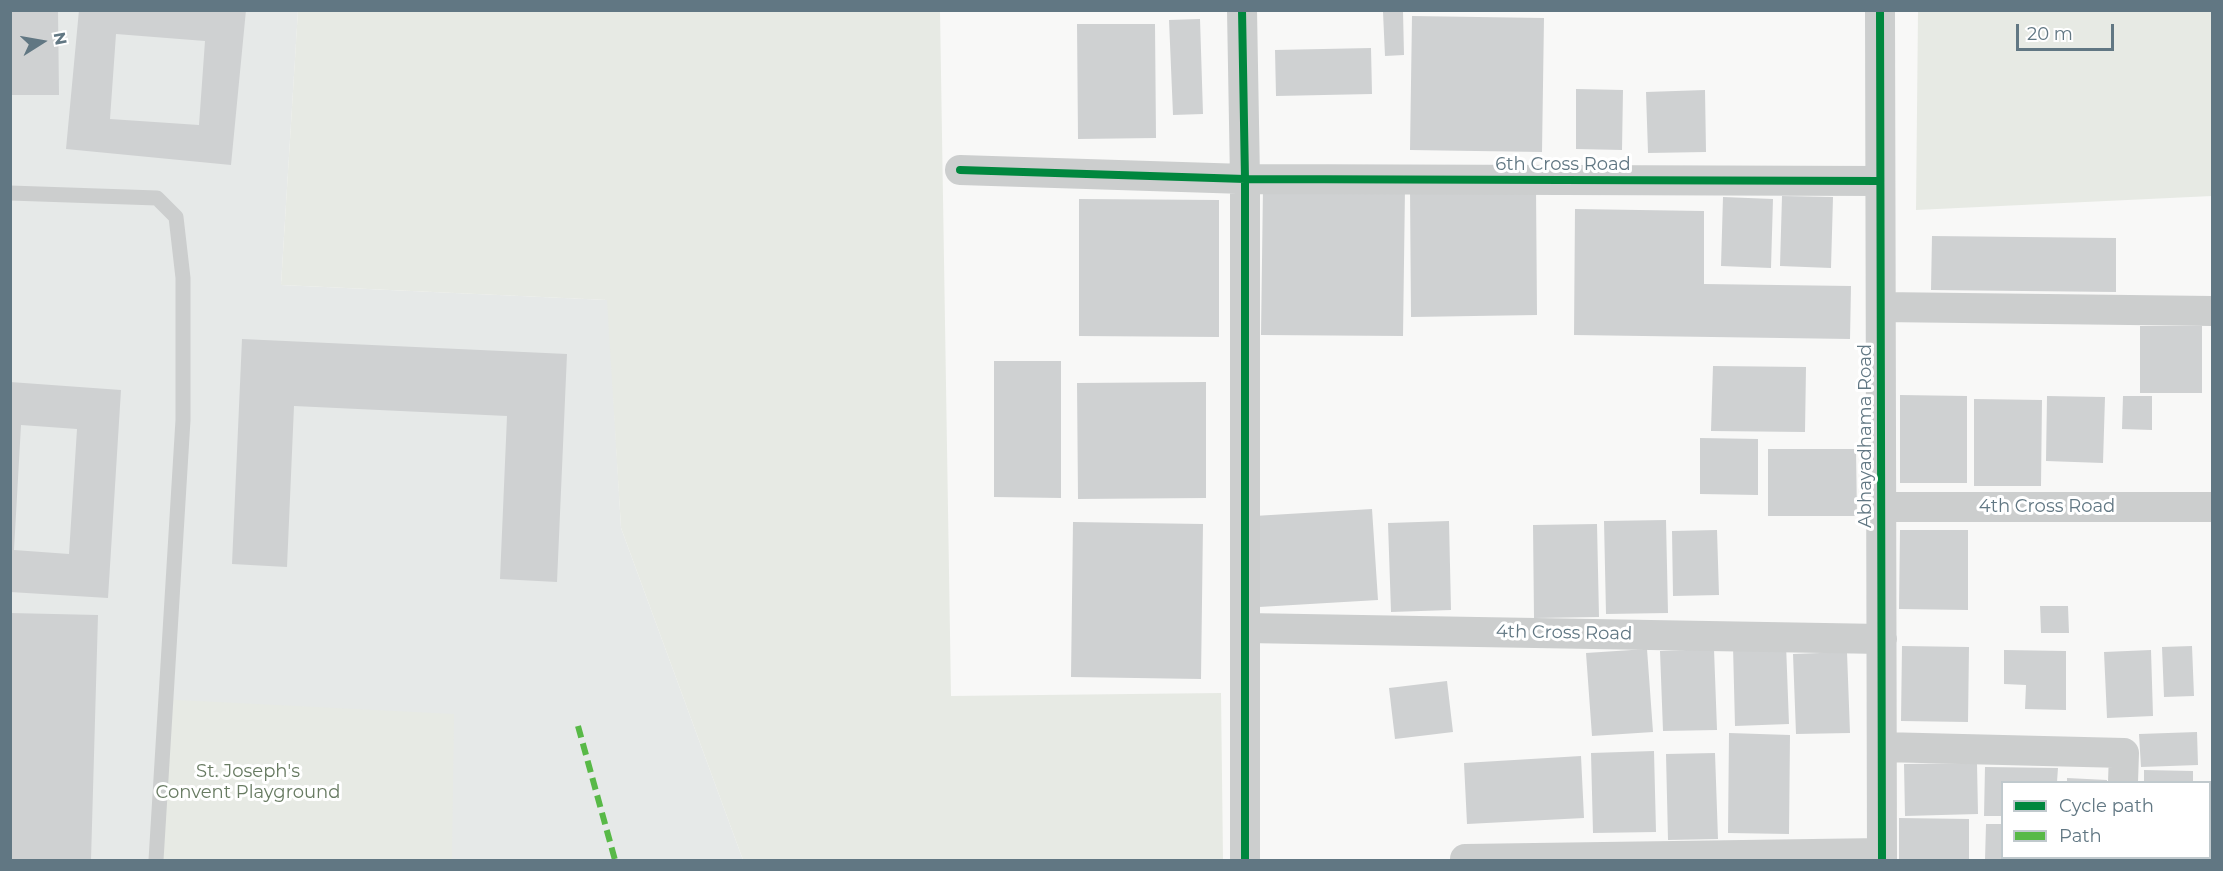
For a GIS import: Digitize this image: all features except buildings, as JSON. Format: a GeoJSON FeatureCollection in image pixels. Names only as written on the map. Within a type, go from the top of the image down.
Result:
{"type":"FeatureCollection","features":[{"type":"Feature","properties":{"kind":"street"},"geometry":{"type":"LineString","coordinates":[[1242,10],[1245,179],[1245,861]]}},
{"type":"Feature","properties":{"kind":"street","name":"Abhayadhama Road"},"geometry":{"type":"LineString","coordinates":[[1880,10],[1882,857]]}},
{"type":"Feature","properties":{"kind":"street","name":"6th Cross Road"},"geometry":{"type":"LineString","coordinates":[[960,170],[1245,179],[1880,181]]}},
{"type":"Feature","properties":{"kind":"street"},"geometry":{"type":"LineString","coordinates":[[1881,307],[2212,311]]}},
{"type":"Feature","properties":{"kind":"street","name":"4th Cross Road"},"geometry":{"type":"LineString","coordinates":[[1881,507],[2212,507]]}},
{"type":"Feature","properties":{"kind":"street","name":"4th Cross Road"},"geometry":{"type":"LineString","coordinates":[[1246,628],[1882,639]]}},
{"type":"Feature","properties":{"kind":"street"},"geometry":{"type":"LineString","coordinates":[[1882,747],[2124,753],[2123,781]]}},
{"type":"Feature","properties":{"kind":"street"},"geometry":{"type":"LineString","coordinates":[[1465,859],[1882,857]]}},
{"type":"Feature","properties":{"kind":"lane"},"geometry":{"type":"LineString","coordinates":[[10,193],[157,198],[176,217],[183,278],[183,420],[156,861]]}},
{"type":"Feature","properties":{"kind":"shaded area"},"geometry":{"type":"Polygon","coordinates":[[[10,11],[298,11],[281,285],[608,300],[621,528],[743,860],[11,860],[10,11]]]}},
{"type":"Feature","properties":{"kind":"green space"},"geometry":{"type":"Polygon","coordinates":[[[298,10],[940,11],[951,696],[1221,693],[1223,860],[743,860],[621,528],[607,300],[281,285],[298,10]]]}},
{"type":"Feature","properties":{"kind":"green space"},"geometry":{"type":"Polygon","coordinates":[[[1918,11],[2212,11],[2212,196],[1916,210],[1918,11]]]}},
{"type":"Feature","properties":{"kind":"green space","name":"St. Joseph's Convent Playground"},"geometry":{"type":"Polygon","coordinates":[[[158,699],[454,714],[452,860],[151,860],[158,699]]]}},
{"type":"Feature","properties":{"kind":"marked path"},"geometry":{"type":"LineString","coordinates":[[578,726],[615,860]]}},
{"type":"Feature","properties":{"kind":"cycle path"},"geometry":{"type":"LineString","coordinates":[[1242,10],[1245,179],[1245,860]]}},
{"type":"Feature","properties":{"kind":"cycle path"},"geometry":{"type":"LineString","coordinates":[[1880,10],[1882,860]]}},
{"type":"Feature","properties":{"kind":"cycle path"},"geometry":{"type":"LineString","coordinates":[[960,170],[1245,179],[1880,181]]}}]}
